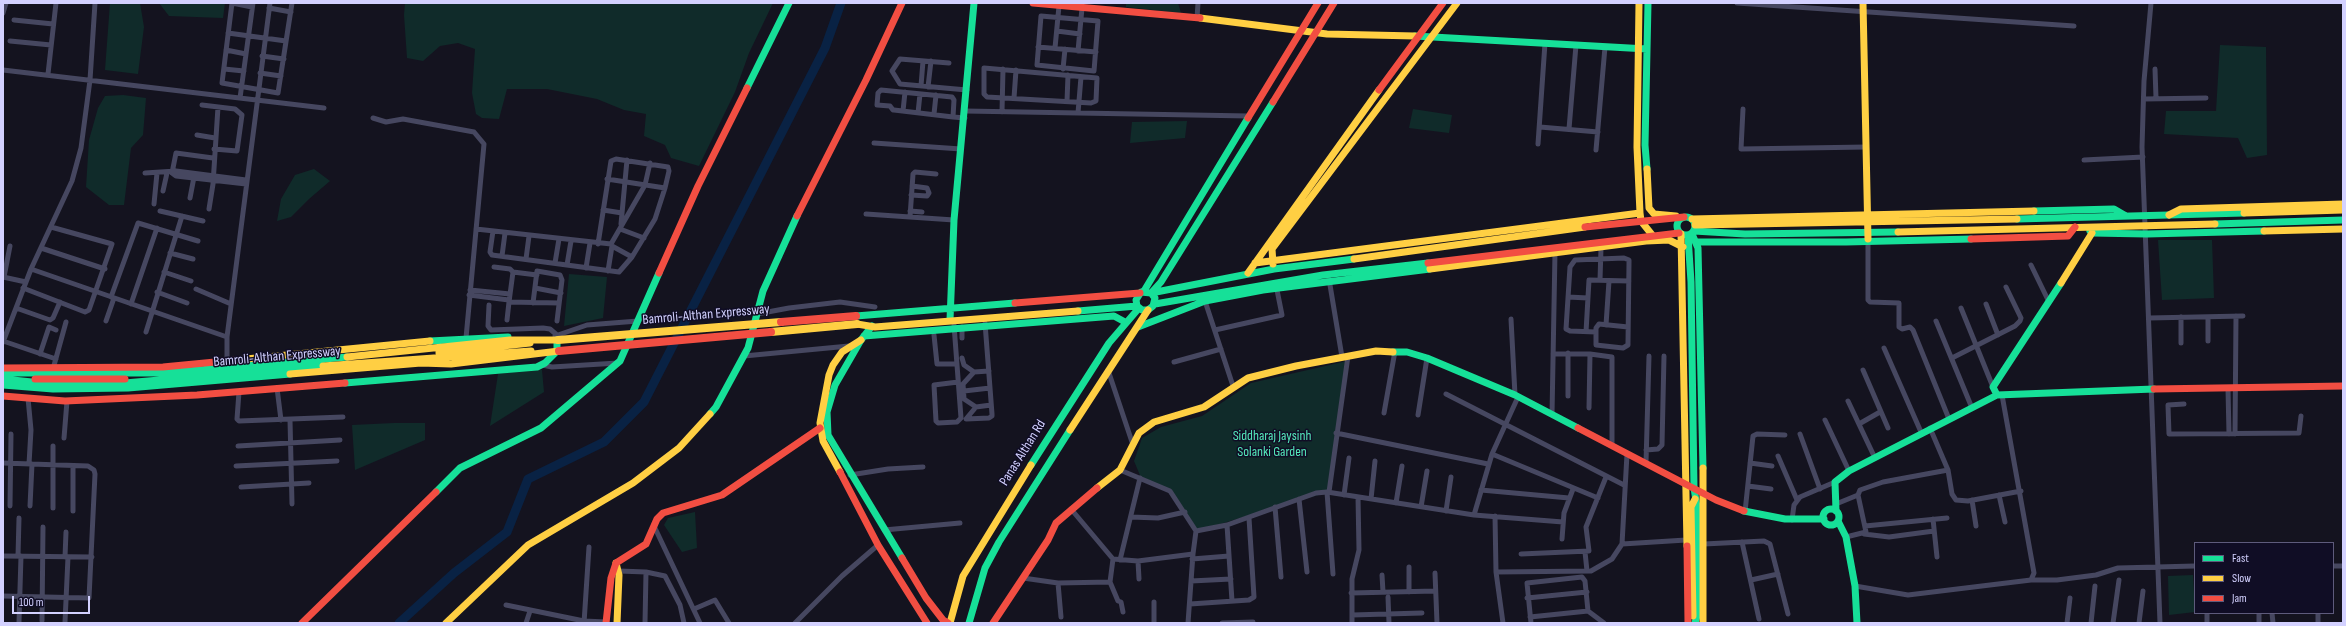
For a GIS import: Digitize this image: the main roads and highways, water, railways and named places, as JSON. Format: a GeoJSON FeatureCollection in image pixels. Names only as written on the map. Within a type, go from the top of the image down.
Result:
{"type":"FeatureCollection","features":[{"type":"Feature","properties":{"kind":"waterway"},"geometry":{"type":"LineString","coordinates":[[399,623],[454,573],[507,532],[528,479],[604,442],[644,402],[825,48],[841,3]]}},
{"type":"Feature","properties":{"kind":"park label","name":"Siddharaj Jaysinh Solanki Garden"},"geometry":{"type":"Point","coordinates":[1272,444]}}]}
